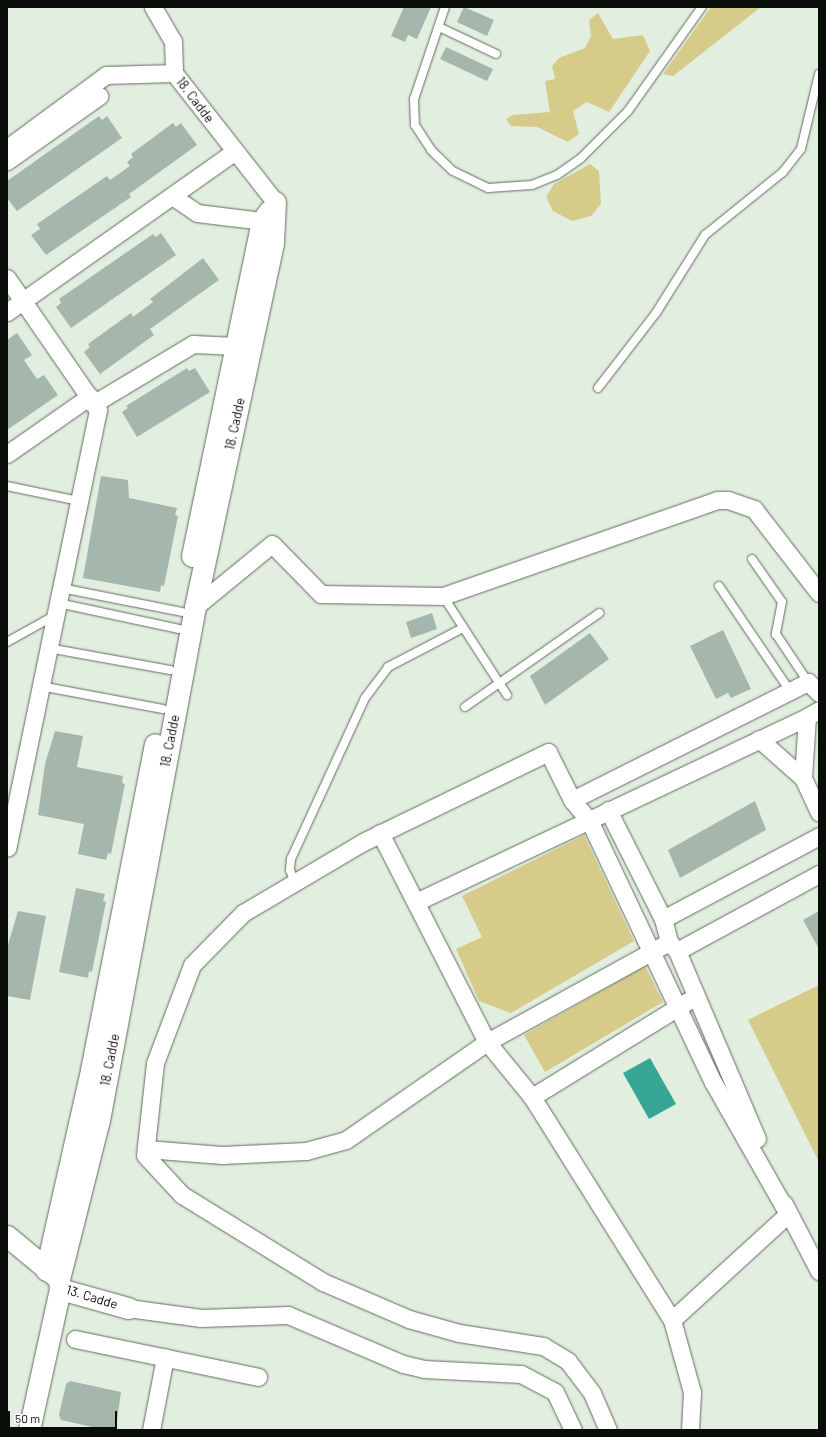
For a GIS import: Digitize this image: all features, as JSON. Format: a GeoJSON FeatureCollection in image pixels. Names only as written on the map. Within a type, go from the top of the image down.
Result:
{"type":"FeatureCollection","features":[{"type":"Feature","properties":{"kind":"street"},"geometry":{"type":"LineString","coordinates":[[7,148],[106,75],[174,73],[173,41],[153,7]]}},
{"type":"Feature","properties":{"kind":"street","name":"18. Cadde"},"geometry":{"type":"LineString","coordinates":[[29,1430],[91,1070],[170,670],[185,616],[273,243],[275,202],[234,152],[174,73]]}},
{"type":"Feature","properties":{"kind":"street"},"geometry":{"type":"LineString","coordinates":[[7,161],[99,96]]}},
{"type":"Feature","properties":{"kind":"street"},"geometry":{"type":"LineString","coordinates":[[7,312],[234,152]]}},
{"type":"Feature","properties":{"kind":"street"},"geometry":{"type":"LineString","coordinates":[[172,196],[197,213],[262,221]]}},
{"type":"Feature","properties":{"kind":"street","name":"18. Cadde"},"geometry":{"type":"LineString","coordinates":[[55,1279],[99,1120],[185,616],[236,346],[262,221],[275,202]]}},
{"type":"Feature","properties":{"kind":"street"},"geometry":{"type":"LineString","coordinates":[[7,278],[98,410],[7,848]]}},
{"type":"Feature","properties":{"kind":"street"},"geometry":{"type":"LineString","coordinates":[[7,454],[91,400],[194,344],[236,346]]}},
{"type":"Feature","properties":{"kind":"street"},"geometry":{"type":"LineString","coordinates":[[185,616],[272,544],[321,594],[442,596],[688,509],[728,500],[754,509],[819,593]]}},
{"type":"Feature","properties":{"kind":"street"},"geometry":{"type":"LineString","coordinates":[[572,800],[790,691],[814,688]]}},
{"type":"Feature","properties":{"kind":"street"},"geometry":{"type":"LineString","coordinates":[[418,901],[813,713]]}},
{"type":"Feature","properties":{"kind":"street"},"geometry":{"type":"LineString","coordinates":[[803,778],[813,713]]}},
{"type":"Feature","properties":{"kind":"street"},"geometry":{"type":"LineString","coordinates":[[759,739],[803,778],[819,812]]}},
{"type":"Feature","properties":{"kind":"street"},"geometry":{"type":"LineString","coordinates":[[608,1430],[592,1393],[568,1361],[543,1346],[459,1333],[409,1319],[323,1282],[182,1195],[145,1155],[154,1063],[192,965],[243,913],[380,833],[548,752],[572,800],[589,820],[649,952],[679,1007],[713,1082],[819,1271]]}},
{"type":"Feature","properties":{"kind":"street"},"geometry":{"type":"LineString","coordinates":[[635,768],[649,792]]}},
{"type":"Feature","properties":{"kind":"street"},"geometry":{"type":"LineString","coordinates":[[608,810],[663,919],[673,947],[788,1214]]}},
{"type":"Feature","properties":{"kind":"street"},"geometry":{"type":"LineString","coordinates":[[380,833],[418,901],[487,1042],[532,1097],[672,1320],[692,1392],[690,1430]]}},
{"type":"Feature","properties":{"kind":"street"},"geometry":{"type":"LineString","coordinates":[[663,919],[819,836]]}},
{"type":"Feature","properties":{"kind":"street"},"geometry":{"type":"LineString","coordinates":[[146,1149],[222,1155],[306,1151],[346,1140],[487,1042],[649,952],[673,947],[819,874]]}},
{"type":"Feature","properties":{"kind":"street"},"geometry":{"type":"LineString","coordinates":[[532,1097],[695,997]]}},
{"type":"Feature","properties":{"kind":"street"},"geometry":{"type":"LineString","coordinates":[[672,1320],[788,1214]]}},
{"type":"Feature","properties":{"kind":"street","name":"13. Cadde"},"geometry":{"type":"LineString","coordinates":[[7,1236],[55,1279],[128,1308]]}},
{"type":"Feature","properties":{"kind":"street"},"geometry":{"type":"LineString","coordinates":[[128,1308],[201,1318],[288,1315],[403,1364],[424,1369],[521,1374],[555,1392],[573,1430]]}},
{"type":"Feature","properties":{"kind":"street"},"geometry":{"type":"LineString","coordinates":[[75,1338],[258,1377]]}},
{"type":"Feature","properties":{"kind":"street"},"geometry":{"type":"LineString","coordinates":[[151,1430],[165,1357]]}},
{"type":"Feature","properties":{"kind":"lane"},"geometry":{"type":"LineString","coordinates":[[445,7],[414,99],[415,125],[432,150],[453,172],[488,188],[532,185],[557,175],[581,158],[628,111],[702,7]]}},
{"type":"Feature","properties":{"kind":"lane"},"geometry":{"type":"LineString","coordinates":[[439,27],[496,54]]}},
{"type":"Feature","properties":{"kind":"lane"},"geometry":{"type":"LineString","coordinates":[[598,388],[656,313],[705,235],[783,172],[801,149],[819,74]]}},
{"type":"Feature","properties":{"kind":"lane"},"geometry":{"type":"LineString","coordinates":[[7,486],[79,501]]}},
{"type":"Feature","properties":{"kind":"lane"},"geometry":{"type":"LineString","coordinates":[[752,559],[782,602],[776,634],[814,688]]}},
{"type":"Feature","properties":{"kind":"lane"},"geometry":{"type":"LineString","coordinates":[[719,586],[790,691]]}},
{"type":"Feature","properties":{"kind":"lane"},"geometry":{"type":"LineString","coordinates":[[442,596],[507,695]]}},
{"type":"Feature","properties":{"kind":"lane"},"geometry":{"type":"LineString","coordinates":[[58,602],[185,616]]}},
{"type":"Feature","properties":{"kind":"lane"},"geometry":{"type":"LineString","coordinates":[[7,642],[58,602],[185,616]]}},
{"type":"Feature","properties":{"kind":"lane"},"geometry":{"type":"LineString","coordinates":[[465,707],[599,613]]}},
{"type":"Feature","properties":{"kind":"lane"},"geometry":{"type":"LineString","coordinates":[[294,882],[290,870],[291,859],[365,698],[388,667],[463,628]]}},
{"type":"Feature","properties":{"kind":"lane"},"geometry":{"type":"LineString","coordinates":[[48,648],[170,670]]}},
{"type":"Feature","properties":{"kind":"lane"},"geometry":{"type":"LineString","coordinates":[[40,686],[163,709]]}},
{"type":"Feature","properties":{"kind":"shaded area"},"geometry":{"type":"Polygon","coordinates":[[[711,7],[761,7],[673,76],[663,74],[711,7]]]}},
{"type":"Feature","properties":{"kind":"shaded area"},"geometry":{"type":"Polygon","coordinates":[[[598,13],[613,39],[643,35],[650,51],[609,112],[587,102],[573,111],[579,134],[568,142],[537,127],[511,126],[506,119],[513,115],[550,112],[545,81],[555,79],[552,66],[559,58],[585,48],[591,36],[589,20],[598,13]]]}},
{"type":"Feature","properties":{"kind":"shaded area"},"geometry":{"type":"Polygon","coordinates":[[[590,164],[599,171],[601,204],[591,216],[572,221],[553,211],[546,197],[554,184],[590,164]]]}},
{"type":"Feature","properties":{"kind":"shaded area"},"geometry":{"type":"Polygon","coordinates":[[[584,835],[634,941],[511,1013],[479,1001],[456,949],[482,937],[462,896],[584,835]]]}},
{"type":"Feature","properties":{"kind":"shaded area"},"geometry":{"type":"Polygon","coordinates":[[[645,966],[663,1002],[545,1072],[524,1035],[645,966]]]}},
{"type":"Feature","properties":{"kind":"shaded area"},"geometry":{"type":"Polygon","coordinates":[[[819,985],[819,1162],[748,1020],[819,985]]]}},
{"type":"Feature","properties":{"kind":"water"},"geometry":{"type":"Polygon","coordinates":[[[650,1058],[676,1104],[649,1119],[623,1073],[650,1058]]]}},
{"type":"Feature","properties":{"kind":"building"},"geometry":{"type":"Polygon","coordinates":[[[404,7],[431,7],[417,39],[408,35],[405,42],[391,36],[404,7]]]}},
{"type":"Feature","properties":{"kind":"building"},"geometry":{"type":"Polygon","coordinates":[[[464,7],[494,20],[487,36],[457,22],[464,7]]]}},
{"type":"Feature","properties":{"kind":"building"},"geometry":{"type":"Polygon","coordinates":[[[446,47],[493,69],[487,81],[440,59],[446,47]]]}},
{"type":"Feature","properties":{"kind":"building"},"geometry":{"type":"Polygon","coordinates":[[[99,116],[102,120],[107,116],[122,138],[17,211],[7,198],[7,181],[99,116]]]}},
{"type":"Feature","properties":{"kind":"building"},"geometry":{"type":"Polygon","coordinates":[[[173,123],[176,127],[181,123],[197,145],[129,194],[131,197],[46,255],[31,235],[40,229],[37,224],[107,176],[110,180],[130,166],[127,162],[133,157],[131,154],[173,123]]]}},
{"type":"Feature","properties":{"kind":"building"},"geometry":{"type":"Polygon","coordinates":[[[161,233],[176,255],[71,328],[56,307],[61,303],[59,299],[153,234],[156,237],[161,233]]]}},
{"type":"Feature","properties":{"kind":"building"},"geometry":{"type":"Polygon","coordinates":[[[203,258],[219,280],[150,329],[154,335],[100,374],[84,352],[90,347],[88,344],[131,313],[133,317],[153,302],[150,299],[203,258]]]}},
{"type":"Feature","properties":{"kind":"building"},"geometry":{"type":"Polygon","coordinates":[[[17,333],[32,355],[24,360],[37,379],[44,375],[58,395],[7,430],[7,340],[17,333]]]}},
{"type":"Feature","properties":{"kind":"building"},"geometry":{"type":"Polygon","coordinates":[[[187,368],[189,371],[195,368],[210,392],[137,437],[122,412],[128,408],[126,406],[187,368]]]}},
{"type":"Feature","properties":{"kind":"building"},"geometry":{"type":"Polygon","coordinates":[[[101,476],[128,480],[129,498],[177,508],[175,515],[178,516],[164,586],[161,585],[160,592],[83,578],[101,476]]]}},
{"type":"Feature","properties":{"kind":"building"},"geometry":{"type":"Polygon","coordinates":[[[432,613],[437,629],[411,638],[406,622],[432,613]]]}},
{"type":"Feature","properties":{"kind":"building"},"geometry":{"type":"Polygon","coordinates":[[[723,630],[751,689],[731,698],[728,693],[716,699],[690,646],[723,630]]]}},
{"type":"Feature","properties":{"kind":"building"},"geometry":{"type":"Polygon","coordinates":[[[590,633],[609,659],[545,705],[530,676],[590,633]]]}},
{"type":"Feature","properties":{"kind":"building"},"geometry":{"type":"Polygon","coordinates":[[[55,731],[83,736],[77,767],[123,776],[122,783],[125,784],[111,854],[108,853],[106,860],[78,854],[84,824],[38,815],[45,764],[55,731]]]}},
{"type":"Feature","properties":{"kind":"building"},"geometry":{"type":"Polygon","coordinates":[[[755,801],[766,830],[680,878],[668,850],[755,801]]]}},
{"type":"Feature","properties":{"kind":"building"},"geometry":{"type":"Polygon","coordinates":[[[76,888],[105,894],[103,901],[106,902],[92,972],[89,971],[88,978],[59,972],[76,888]]]}},
{"type":"Feature","properties":{"kind":"building"},"geometry":{"type":"Polygon","coordinates":[[[18,911],[46,916],[30,1000],[7,996],[7,948],[18,911]]]}},
{"type":"Feature","properties":{"kind":"building"},"geometry":{"type":"Polygon","coordinates":[[[819,911],[819,949],[803,920],[819,911]]]}},
{"type":"Feature","properties":{"kind":"building"},"geometry":{"type":"Polygon","coordinates":[[[70,1381],[121,1392],[116,1428],[106,1430],[61,1420],[59,1415],[66,1384],[70,1381]]]}}]}
